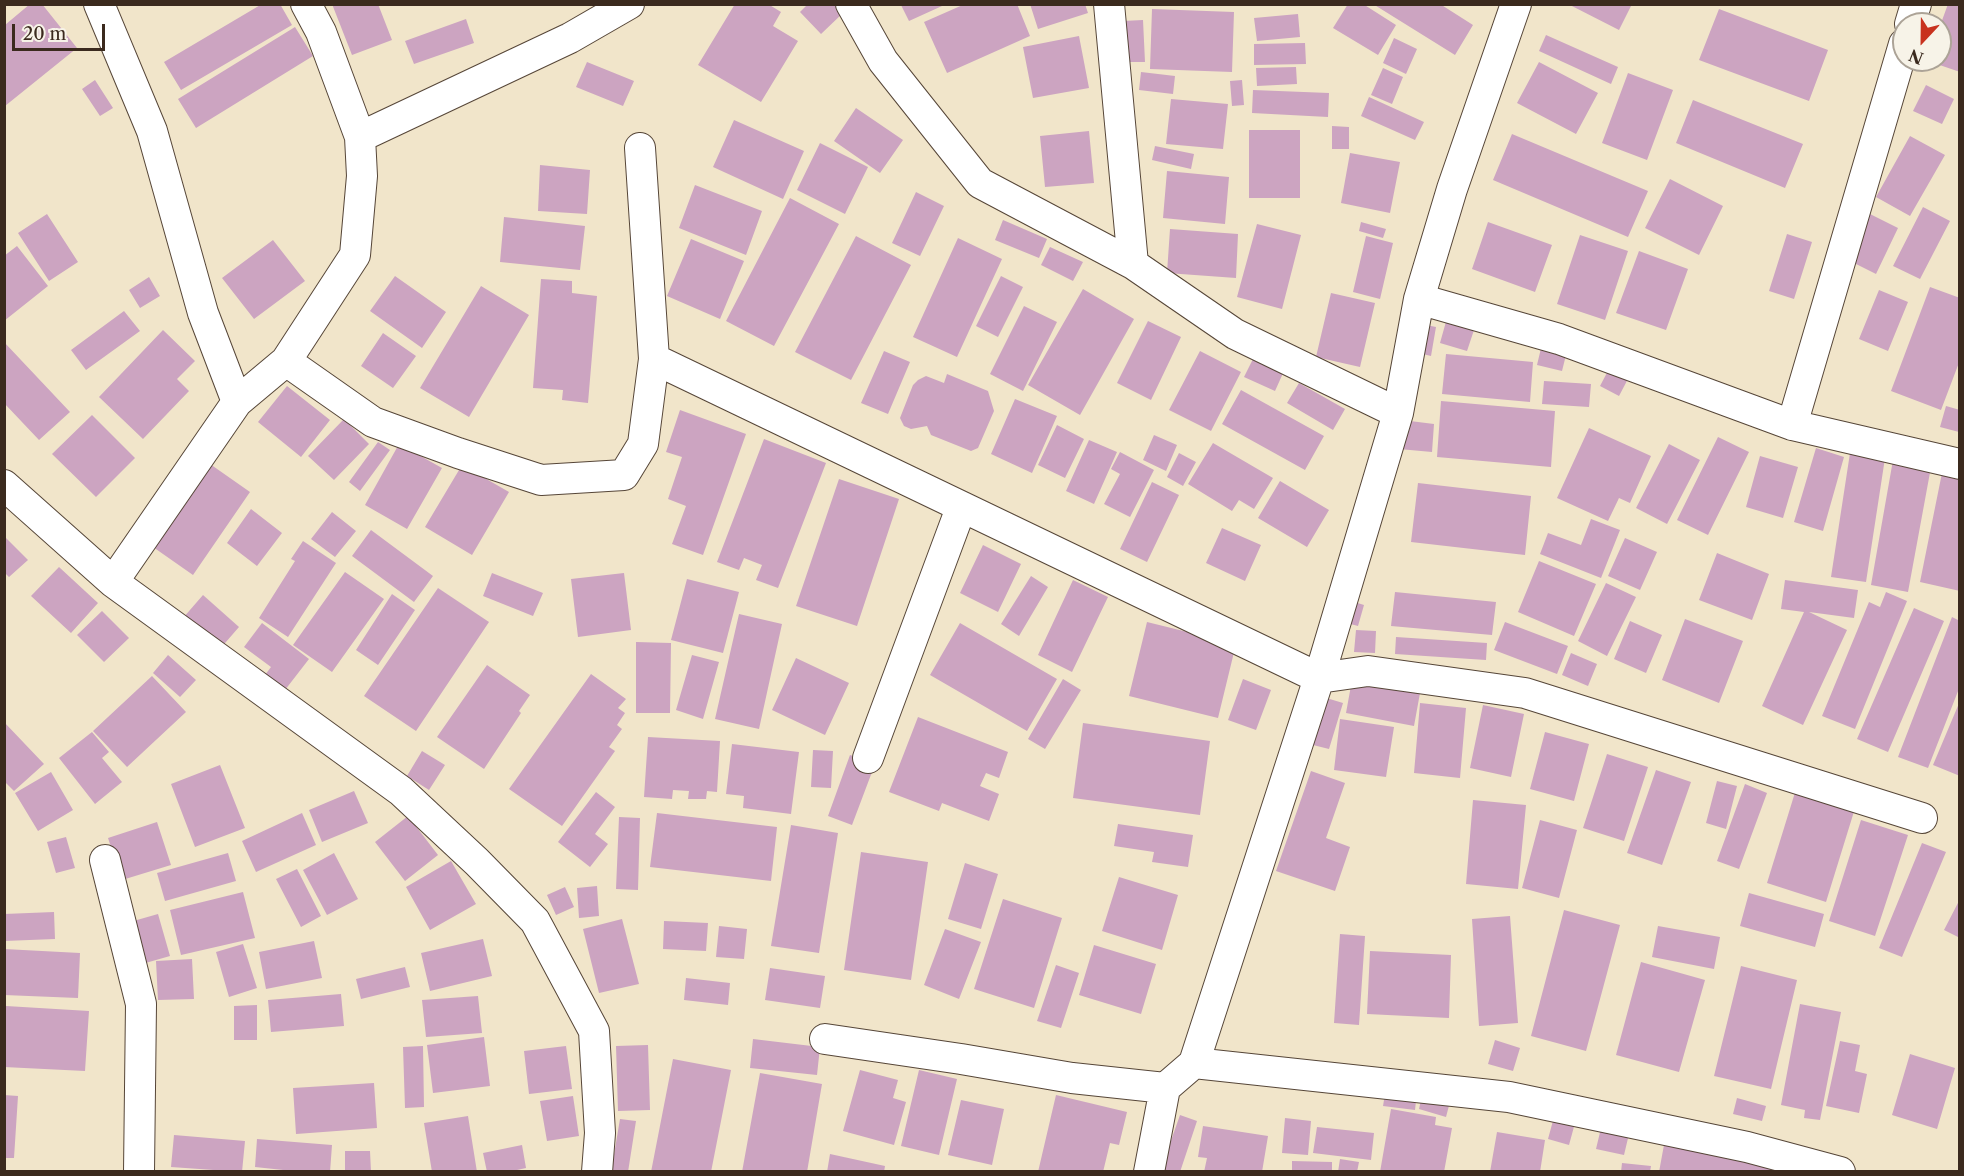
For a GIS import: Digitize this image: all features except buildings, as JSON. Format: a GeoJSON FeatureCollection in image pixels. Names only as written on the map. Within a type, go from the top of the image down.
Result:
{"type":"FeatureCollection","features":[{"type":"Feature","properties":{"kind":"street"},"geometry":{"type":"LineString","coordinates":[[99,4],[152,130],[203,313],[237,402]]}},
{"type":"Feature","properties":{"kind":"street"},"geometry":{"type":"LineString","coordinates":[[113,582],[237,402],[286,361],[355,255],[362,176],[360,137],[321,32],[306,4]]}},
{"type":"Feature","properties":{"kind":"street"},"geometry":{"type":"LineString","coordinates":[[360,137],[570,38],[629,4]]}},
{"type":"Feature","properties":{"kind":"street"},"geometry":{"type":"LineString","coordinates":[[851,4],[883,61],[980,183],[1133,264],[1235,334],[1398,413]]}},
{"type":"Feature","properties":{"kind":"street"},"geometry":{"type":"LineString","coordinates":[[1109,4],[1133,264]]}},
{"type":"Feature","properties":{"kind":"street"},"geometry":{"type":"LineString","coordinates":[[1149,1172],[1165,1088],[1194,1063],[1319,678],[1398,413],[1419,299],[1452,189],[1516,4]]}},
{"type":"Feature","properties":{"kind":"street"},"geometry":{"type":"LineString","coordinates":[[1792,425],[1896,72]]}},
{"type":"Feature","properties":{"kind":"street"},"geometry":{"type":"LineString","coordinates":[[286,361],[373,422],[541,480],[624,475],[643,444],[654,359],[640,148]]}},
{"type":"Feature","properties":{"kind":"street"},"geometry":{"type":"LineString","coordinates":[[1419,299],[1559,339],[1792,425],[1959,465]]}},
{"type":"Feature","properties":{"kind":"street"},"geometry":{"type":"LineString","coordinates":[[654,359],[1319,678],[1368,672],[1525,693],[1922,818]]}},
{"type":"Feature","properties":{"kind":"street"},"geometry":{"type":"LineString","coordinates":[[4,485],[113,582],[401,791],[477,862],[535,921],[594,1031],[600,1133],[597,1172]]}},
{"type":"Feature","properties":{"kind":"street"},"geometry":{"type":"LineString","coordinates":[[868,758],[961,508]]}},
{"type":"Feature","properties":{"kind":"street"},"geometry":{"type":"LineString","coordinates":[[105,861],[141,1004],[139,1172]]}},
{"type":"Feature","properties":{"kind":"street"},"geometry":{"type":"LineString","coordinates":[[825,1039],[1072,1078],[1165,1088]]}},
{"type":"Feature","properties":{"kind":"street"},"geometry":{"type":"LineString","coordinates":[[1194,1063],[1509,1097],[1747,1147],[1840,1172]]}}]}
